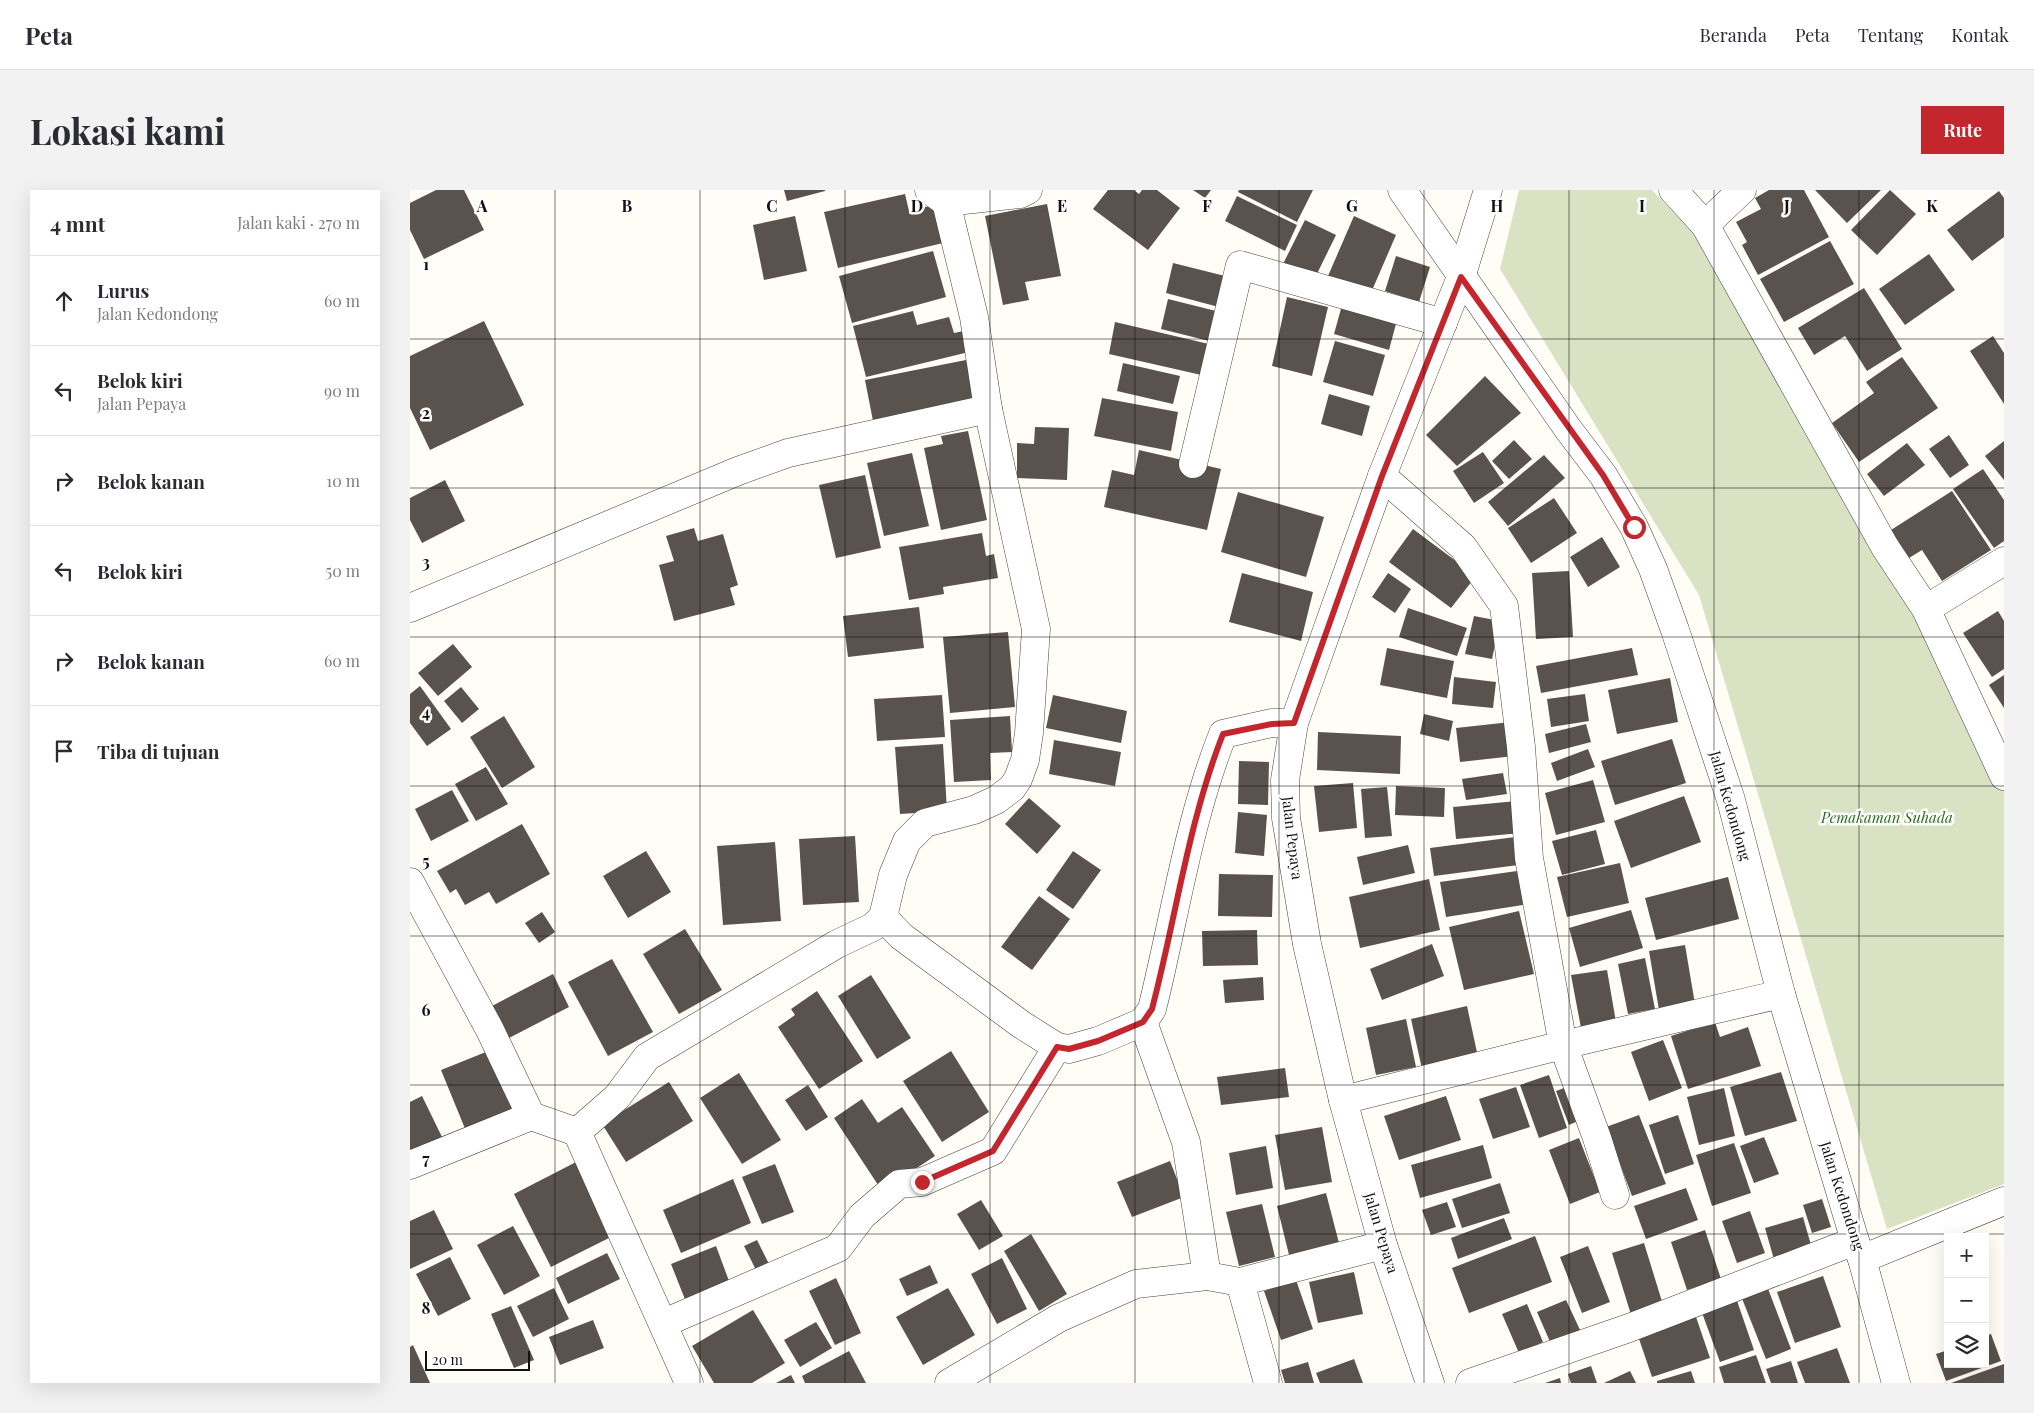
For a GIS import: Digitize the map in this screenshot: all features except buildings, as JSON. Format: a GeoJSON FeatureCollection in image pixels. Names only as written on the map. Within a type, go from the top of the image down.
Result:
{"type":"FeatureCollection","features":[{"type":"Feature","properties":{"kind":"street"},"geometry":{"type":"LineString","coordinates":[[577,1132],[617,1097],[647,1057],[837,944],[873,927],[883,917],[893,875],[907,841],[925,823],[974,810],[996,800],[1012,788],[1025,760],[1029,733],[1036,630],[988,409],[974,316],[937,196],[1020,194],[1028,190]]}},
{"type":"Feature","properties":{"kind":"street","name":"Jalan Kedondong"},"geometry":{"type":"LineString","coordinates":[[1402,190],[1461,277],[1603,475],[1634,527],[1653,570],[1675,630],[1731,800],[1780,994],[1859,1250],[1896,1383]]}},
{"type":"Feature","properties":{"kind":"street","name":"Jalan Pepaya"},"geometry":{"type":"LineString","coordinates":[[1430,1383],[1383,1245],[1343,1100],[1307,944],[1286,818],[1285,780],[1294,723],[1382,476],[1461,277],[1488,190]]}},
{"type":"Feature","properties":{"kind":"street"},"geometry":{"type":"LineString","coordinates":[[1673,190],[1705,225],[1885,547],[1926,609],[2004,776]]}},
{"type":"Feature","properties":{"kind":"street"},"geometry":{"type":"LineString","coordinates":[[1705,225],[1742,190]]}},
{"type":"Feature","properties":{"kind":"street"},"geometry":{"type":"LineString","coordinates":[[1193,464],[1240,266],[1442,323]]}},
{"type":"Feature","properties":{"kind":"street"},"geometry":{"type":"LineString","coordinates":[[410,608],[738,471],[788,453],[988,409]]}},
{"type":"Feature","properties":{"kind":"street"},"geometry":{"type":"LineString","coordinates":[[1382,476],[1463,546],[1504,606],[1521,747],[1530,858],[1563,1045],[1597,1138],[1615,1195]]}},
{"type":"Feature","properties":{"kind":"street"},"geometry":{"type":"LineString","coordinates":[[1926,609],[2004,561]]}},
{"type":"Feature","properties":{"kind":"street"},"geometry":{"type":"LineString","coordinates":[[883,917],[909,941],[1022,1025],[1057,1047],[1069,1049],[1082,1046],[1143,1022],[1152,1009],[1189,847],[1214,756],[1223,734],[1272,724],[1294,723]]}},
{"type":"Feature","properties":{"kind":"street"},"geometry":{"type":"LineString","coordinates":[[410,882],[490,1030],[531,1116]]}},
{"type":"Feature","properties":{"kind":"street"},"geometry":{"type":"LineString","coordinates":[[1343,1100],[1563,1045],[1780,994]]}},
{"type":"Feature","properties":{"kind":"street"},"geometry":{"type":"LineString","coordinates":[[1143,1022],[1186,1142],[1207,1276]]}},
{"type":"Feature","properties":{"kind":"street"},"geometry":{"type":"LineString","coordinates":[[664,1323],[838,1248],[862,1216],[899,1184],[922,1182],[993,1151],[1057,1047]]}},
{"type":"Feature","properties":{"kind":"street"},"geometry":{"type":"LineString","coordinates":[[410,1165],[531,1116],[577,1132],[664,1323],[684,1381]]}},
{"type":"Feature","properties":{"kind":"street"},"geometry":{"type":"LineString","coordinates":[[1470,1383],[2004,1201]]}},
{"type":"Feature","properties":{"kind":"street"},"geometry":{"type":"LineString","coordinates":[[949,1383],[1059,1318],[1136,1284],[1207,1276],[1240,1282],[1383,1245]]}},
{"type":"Feature","properties":{"kind":"street"},"geometry":{"type":"LineString","coordinates":[[1240,1282],[1268,1383]]}},
{"type":"Feature","properties":{"kind":"green space","name":"Pemakaman Suhada"},"geometry":{"type":"Polygon","coordinates":[[[1519,190],[1652,190],[1710,250],[1931,639],[2004,791],[2004,1184],[1887,1229],[1699,595],[1500,269],[1519,190]]]}},
{"type":"Feature","properties":{"kind":"route"},"geometry":{"type":"LineString","coordinates":[[922,1182],[993,1151],[1057,1047],[1069,1049],[1098,1041],[1143,1022],[1152,1009],[1189,847],[1214,756],[1223,734],[1272,724],[1294,723],[1382,476],[1461,277],[1568,429],[1603,475],[1634,527]]}}]}
